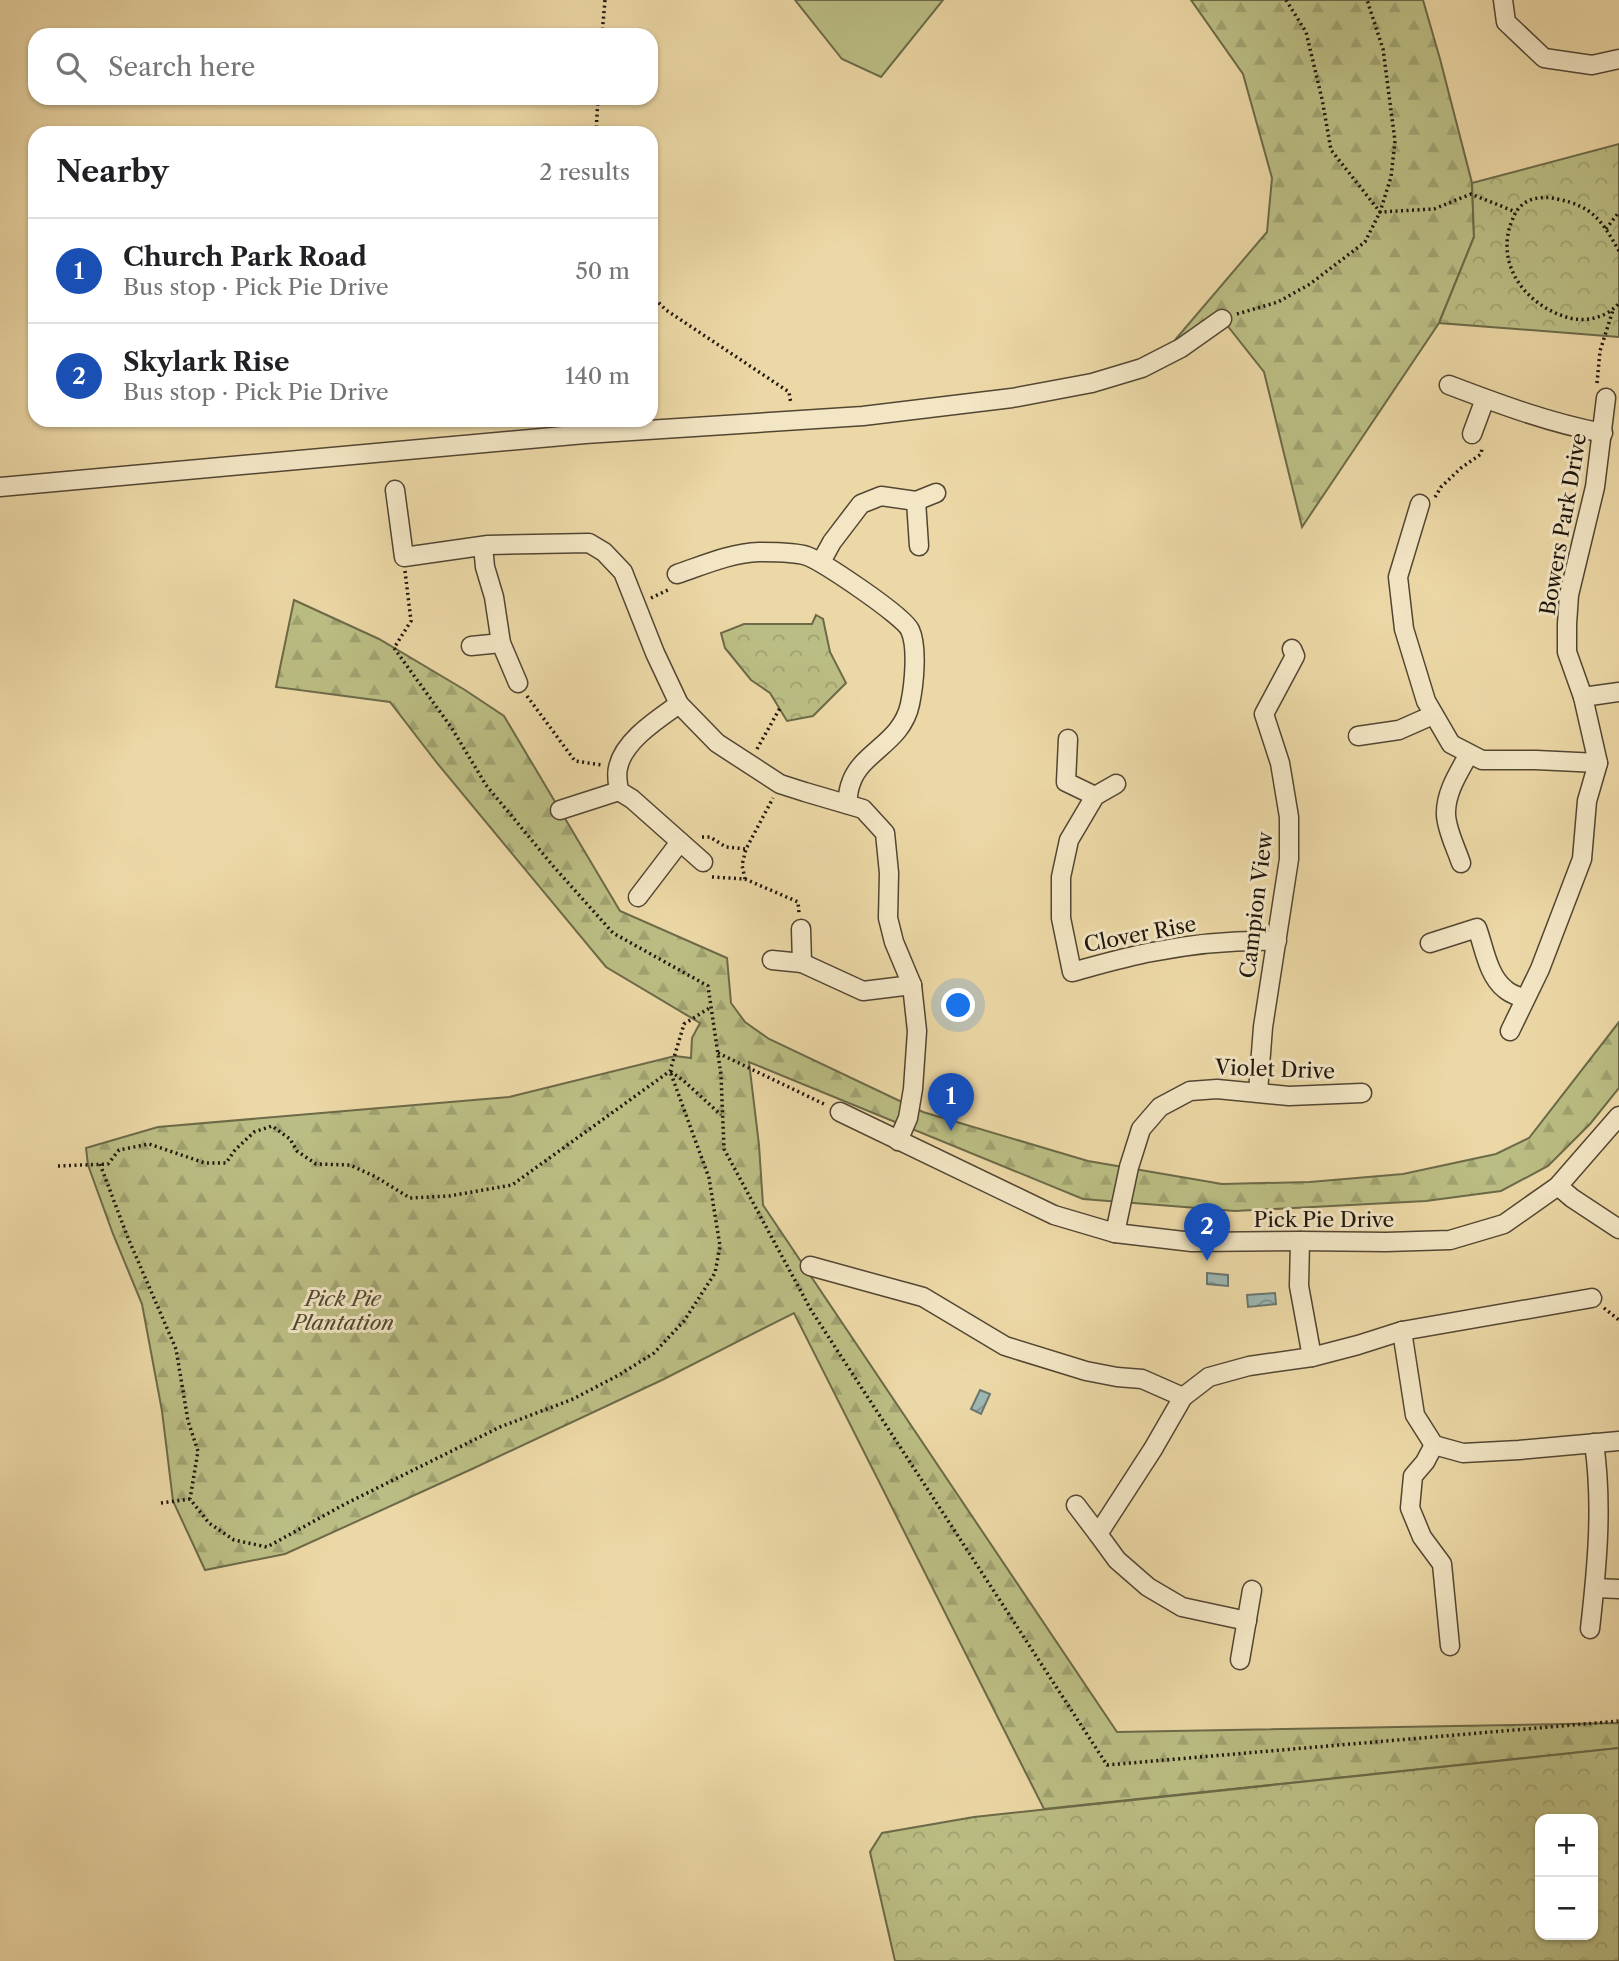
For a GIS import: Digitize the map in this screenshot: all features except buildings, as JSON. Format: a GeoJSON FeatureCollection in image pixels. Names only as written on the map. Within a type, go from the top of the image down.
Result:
{"type":"FeatureCollection","features":[{"type":"Feature","properties":{"kind":"street"},"geometry":{"type":"LineString","coordinates":[[1503,0],[1506,22],[1544,58],[1591,65],[1619,60]]}},
{"type":"Feature","properties":{"kind":"street"},"geometry":{"type":"LineString","coordinates":[[0,486],[956,406],[1092,383],[1142,368],[1181,348],[1222,319]]}},
{"type":"Feature","properties":{"kind":"street"},"geometry":{"type":"LineString","coordinates":[[1449,385],[1565,425],[1603,433]]}},
{"type":"Feature","properties":{"kind":"street","name":"Bowers Park Drive"},"geometry":{"type":"LineString","coordinates":[[1510,1031],[1540,969],[1582,859],[1587,801],[1598,763],[1583,697],[1567,652],[1567,624],[1569,595],[1593,499],[1606,398]]}},
{"type":"Feature","properties":{"kind":"street"},"geometry":{"type":"LineString","coordinates":[[1472,434],[1485,399]]}},
{"type":"Feature","properties":{"kind":"street"},"geometry":{"type":"LineString","coordinates":[[395,490],[404,557],[483,547],[589,543],[604,552],[623,572],[655,653],[679,704],[717,743],[780,784],[863,808],[885,833],[898,874],[888,918],[894,943],[912,985],[917,1031],[908,1118],[898,1141]]}},
{"type":"Feature","properties":{"kind":"street"},"geometry":{"type":"LineString","coordinates":[[821,562],[832,542],[861,505],[881,496],[916,501],[936,493]]}},
{"type":"Feature","properties":{"kind":"street"},"geometry":{"type":"LineString","coordinates":[[916,501],[919,546]]}},
{"type":"Feature","properties":{"kind":"street"},"geometry":{"type":"LineString","coordinates":[[1420,504],[1398,576],[1404,629],[1426,701],[1451,744],[1482,761],[1598,763]]}},
{"type":"Feature","properties":{"kind":"street"},"geometry":{"type":"LineString","coordinates":[[483,547],[501,643],[518,683]]}},
{"type":"Feature","properties":{"kind":"street"},"geometry":{"type":"LineString","coordinates":[[677,574],[736,554],[760,552],[805,555],[821,562],[883,604],[910,628],[915,654],[910,705],[902,726],[862,764],[851,782],[847,804]]}},
{"type":"Feature","properties":{"kind":"street"},"geometry":{"type":"LineString","coordinates":[[471,646],[501,643]]}},
{"type":"Feature","properties":{"kind":"street","name":"Campion View"},"geometry":{"type":"LineString","coordinates":[[1258,1093],[1263,1027],[1289,859],[1289,817],[1280,763],[1264,714],[1295,656],[1292,649]]}},
{"type":"Feature","properties":{"kind":"street"},"geometry":{"type":"LineString","coordinates":[[1583,697],[1619,692]]}},
{"type":"Feature","properties":{"kind":"street"},"geometry":{"type":"LineString","coordinates":[[619,791],[618,768],[624,753],[638,734],[679,704]]}},
{"type":"Feature","properties":{"kind":"street"},"geometry":{"type":"LineString","coordinates":[[1358,736],[1399,730],[1433,715]]}},
{"type":"Feature","properties":{"kind":"street"},"geometry":{"type":"LineString","coordinates":[[1068,739],[1066,782],[1096,796]]}},
{"type":"Feature","properties":{"kind":"street"},"geometry":{"type":"LineString","coordinates":[[1461,863],[1446,815],[1450,792],[1469,754]]}},
{"type":"Feature","properties":{"kind":"street","name":"Clover Rise"},"geometry":{"type":"LineString","coordinates":[[1116,784],[1096,796],[1069,840],[1061,877],[1061,918],[1072,972],[1152,952],[1220,943],[1277,941]]}},
{"type":"Feature","properties":{"kind":"street"},"geometry":{"type":"LineString","coordinates":[[560,810],[619,791],[632,799],[703,862]]}},
{"type":"Feature","properties":{"kind":"street"},"geometry":{"type":"LineString","coordinates":[[638,897],[680,842]]}},
{"type":"Feature","properties":{"kind":"street"},"geometry":{"type":"LineString","coordinates":[[1430,943],[1477,928],[1497,980],[1508,992],[1525,999]]}},
{"type":"Feature","properties":{"kind":"street"},"geometry":{"type":"LineString","coordinates":[[801,929],[802,963]]}},
{"type":"Feature","properties":{"kind":"street"},"geometry":{"type":"LineString","coordinates":[[772,960],[802,963],[863,990],[912,985]]}},
{"type":"Feature","properties":{"kind":"street","name":"Violet Drive"},"geometry":{"type":"LineString","coordinates":[[1115,1233],[1129,1167],[1141,1129],[1160,1107],[1190,1091],[1217,1089],[1289,1096],[1362,1093]]}},
{"type":"Feature","properties":{"kind":"street","name":"Pick Pie Drive"},"geometry":{"type":"LineString","coordinates":[[840,1112],[1054,1215],[1115,1233],[1192,1242],[1450,1240],[1504,1224],[1558,1186],[1616,1126]]}},
{"type":"Feature","properties":{"kind":"street"},"geometry":{"type":"LineString","coordinates":[[1558,1186],[1619,1229]]}},
{"type":"Feature","properties":{"kind":"street"},"geometry":{"type":"LineString","coordinates":[[1300,1241],[1299,1286],[1312,1357]]}},
{"type":"Feature","properties":{"kind":"street"},"geometry":{"type":"LineString","coordinates":[[810,1266],[923,1297],[1004,1346],[1086,1371],[1142,1379],[1183,1397]]}},
{"type":"Feature","properties":{"kind":"street"},"geometry":{"type":"LineString","coordinates":[[1098,1534],[1183,1397],[1209,1377],[1249,1366],[1312,1357],[1402,1331],[1592,1298]]}},
{"type":"Feature","properties":{"kind":"street"},"geometry":{"type":"LineString","coordinates":[[1402,1331],[1415,1415],[1434,1445],[1463,1453],[1619,1441]]}},
{"type":"Feature","properties":{"kind":"street"},"geometry":{"type":"LineString","coordinates":[[1591,1629],[1599,1523],[1599,1477],[1594,1443]]}},
{"type":"Feature","properties":{"kind":"street"},"geometry":{"type":"LineString","coordinates":[[1434,1445],[1413,1476],[1410,1508],[1422,1537],[1442,1564],[1450,1646]]}},
{"type":"Feature","properties":{"kind":"street"},"geometry":{"type":"LineString","coordinates":[[1076,1505],[1117,1560],[1148,1587],[1182,1607],[1247,1621]]}},
{"type":"Feature","properties":{"kind":"street"},"geometry":{"type":"LineString","coordinates":[[1595,1588],[1619,1589]]}},
{"type":"Feature","properties":{"kind":"street"},"geometry":{"type":"LineString","coordinates":[[1240,1660],[1252,1590]]}},
{"type":"Feature","properties":{"kind":"path"},"geometry":{"type":"LineString","coordinates":[[602,28],[604,0]]}},
{"type":"Feature","properties":{"kind":"path"},"geometry":{"type":"LineString","coordinates":[[1286,0],[1306,32],[1331,150],[1380,212]]}},
{"type":"Feature","properties":{"kind":"path"},"geometry":{"type":"LineString","coordinates":[[1222,319],[1278,302],[1310,284],[1365,242],[1380,212],[1391,177],[1395,141],[1383,49],[1367,0]]}},
{"type":"Feature","properties":{"kind":"path"},"geometry":{"type":"LineString","coordinates":[[596,126],[598,105]]}},
{"type":"Feature","properties":{"kind":"path"},"geometry":{"type":"LineString","coordinates":[[1380,212],[1434,209],[1471,194],[1516,212]]}},
{"type":"Feature","properties":{"kind":"path"},"geometry":{"type":"LineString","coordinates":[[1613,310],[1591,320],[1568,318],[1546,309],[1513,277],[1507,254],[1507,234],[1522,204],[1548,197],[1580,205],[1606,229],[1619,251]]}},
{"type":"Feature","properties":{"kind":"path"},"geometry":{"type":"LineString","coordinates":[[1606,229],[1619,212]]}},
{"type":"Feature","properties":{"kind":"path"},"geometry":{"type":"LineString","coordinates":[[658,302],[666,310],[789,391],[794,420]]}},
{"type":"Feature","properties":{"kind":"path"},"geometry":{"type":"LineString","coordinates":[[1606,398],[1596,393],[1600,351],[1613,310],[1619,303]]}},
{"type":"Feature","properties":{"kind":"path"},"geometry":{"type":"LineString","coordinates":[[1420,504],[1430,505],[1441,487],[1480,454],[1484,440],[1472,434]]}},
{"type":"Feature","properties":{"kind":"path"},"geometry":{"type":"LineString","coordinates":[[636,604],[680,584],[677,574]]}},
{"type":"Feature","properties":{"kind":"path"},"geometry":{"type":"LineString","coordinates":[[518,683],[575,761],[618,768]]}},
{"type":"Feature","properties":{"kind":"path"},"geometry":{"type":"LineString","coordinates":[[749,763],[780,708]]}},
{"type":"Feature","properties":{"kind":"path"},"geometry":{"type":"LineString","coordinates":[[745,879],[742,865],[746,849],[780,784]]}},
{"type":"Feature","properties":{"kind":"path"},"geometry":{"type":"LineString","coordinates":[[680,842],[691,837],[710,837],[726,847],[746,849]]}},
{"type":"Feature","properties":{"kind":"path"},"geometry":{"type":"LineString","coordinates":[[703,862],[707,876],[745,879],[798,902],[801,929]]}},
{"type":"Feature","properties":{"kind":"path"},"geometry":{"type":"LineString","coordinates":[[100,1164],[128,1238],[176,1349],[188,1422],[198,1451],[190,1499],[209,1523],[234,1540],[267,1547],[345,1504],[500,1427],[573,1399],[620,1375],[654,1353],[684,1321],[715,1273],[720,1246],[709,1178],[670,1071],[684,1024],[711,1007]]}},
{"type":"Feature","properties":{"kind":"path"},"geometry":{"type":"LineString","coordinates":[[718,1053],[840,1112]]}},
{"type":"Feature","properties":{"kind":"path"},"geometry":{"type":"LineString","coordinates":[[670,1071],[723,1117]]}},
{"type":"Feature","properties":{"kind":"path"},"geometry":{"type":"LineString","coordinates":[[58,1166],[108,1164],[119,1150],[149,1144],[205,1163],[226,1163],[254,1132],[272,1126],[290,1139],[297,1152],[316,1164],[350,1165],[410,1198],[449,1196],[512,1185],[670,1071]]}},
{"type":"Feature","properties":{"kind":"path"},"geometry":{"type":"LineString","coordinates":[[161,1503],[190,1499]]}},
{"type":"Feature","properties":{"kind":"green space"},"geometry":{"type":"Polygon","coordinates":[[[795,0],[943,0],[881,77],[842,59],[795,0]]]}},
{"type":"Feature","properties":{"kind":"green space"},"geometry":{"type":"Polygon","coordinates":[[[1191,0],[1423,0],[1472,183],[1474,237],[1439,323],[1302,527],[1264,372],[1222,319],[1175,340],[1267,232],[1272,178],[1243,74],[1191,0]]]}},
{"type":"Feature","properties":{"kind":"green space"},"geometry":{"type":"Polygon","coordinates":[[[1619,144],[1619,337],[1439,323],[1474,237],[1472,183],[1619,144]]]}},
{"type":"Feature","properties":{"kind":"green space","name":"Pick Pie Plantation"},"geometry":{"type":"Polygon","coordinates":[[[294,600],[379,639],[504,716],[620,911],[727,958],[731,1003],[745,1022],[769,1039],[923,1112],[1088,1161],[1222,1184],[1310,1182],[1403,1174],[1496,1154],[1529,1138],[1619,1022],[1619,1088],[1590,1124],[1548,1166],[1501,1191],[1426,1201],[1235,1211],[1083,1199],[749,1062],[763,1205],[1117,1732],[1619,1723],[1619,1748],[1044,1809],[794,1313],[662,1380],[285,1554],[205,1570],[173,1501],[162,1411],[142,1304],[88,1165],[86,1148],[158,1127],[509,1097],[675,1056],[691,1058],[692,1038],[700,1023],[606,967],[437,763],[390,702],[276,687],[294,600]]]}},
{"type":"Feature","properties":{"kind":"green space"},"geometry":{"type":"Polygon","coordinates":[[[816,615],[823,619],[830,652],[846,683],[813,716],[787,721],[770,693],[751,680],[725,648],[721,633],[744,624],[812,624],[816,615]]]}},
{"type":"Feature","properties":{"kind":"green space"},"geometry":{"type":"Polygon","coordinates":[[[1619,1748],[1619,1961],[895,1961],[870,1852],[882,1833],[974,1817],[1619,1748]]]}},
{"type":"Feature","properties":{"kind":"water"},"geometry":{"type":"Polygon","coordinates":[[[1207,1273],[1228,1275],[1228,1286],[1207,1284],[1207,1273]]]}},
{"type":"Feature","properties":{"kind":"water"},"geometry":{"type":"Polygon","coordinates":[[[1275,1293],[1276,1304],[1248,1307],[1247,1295],[1275,1293]]]}},
{"type":"Feature","properties":{"kind":"water"},"geometry":{"type":"Polygon","coordinates":[[[980,1390],[990,1394],[981,1414],[971,1409],[980,1390]]]}},
{"type":"Feature","properties":{"kind":"place","name":"Church Park Road"},"geometry":{"type":"Point","coordinates":[951,1131]}},
{"type":"Feature","properties":{"kind":"place","name":"Skylark Rise"},"geometry":{"type":"Point","coordinates":[1207,1261]}}]}
